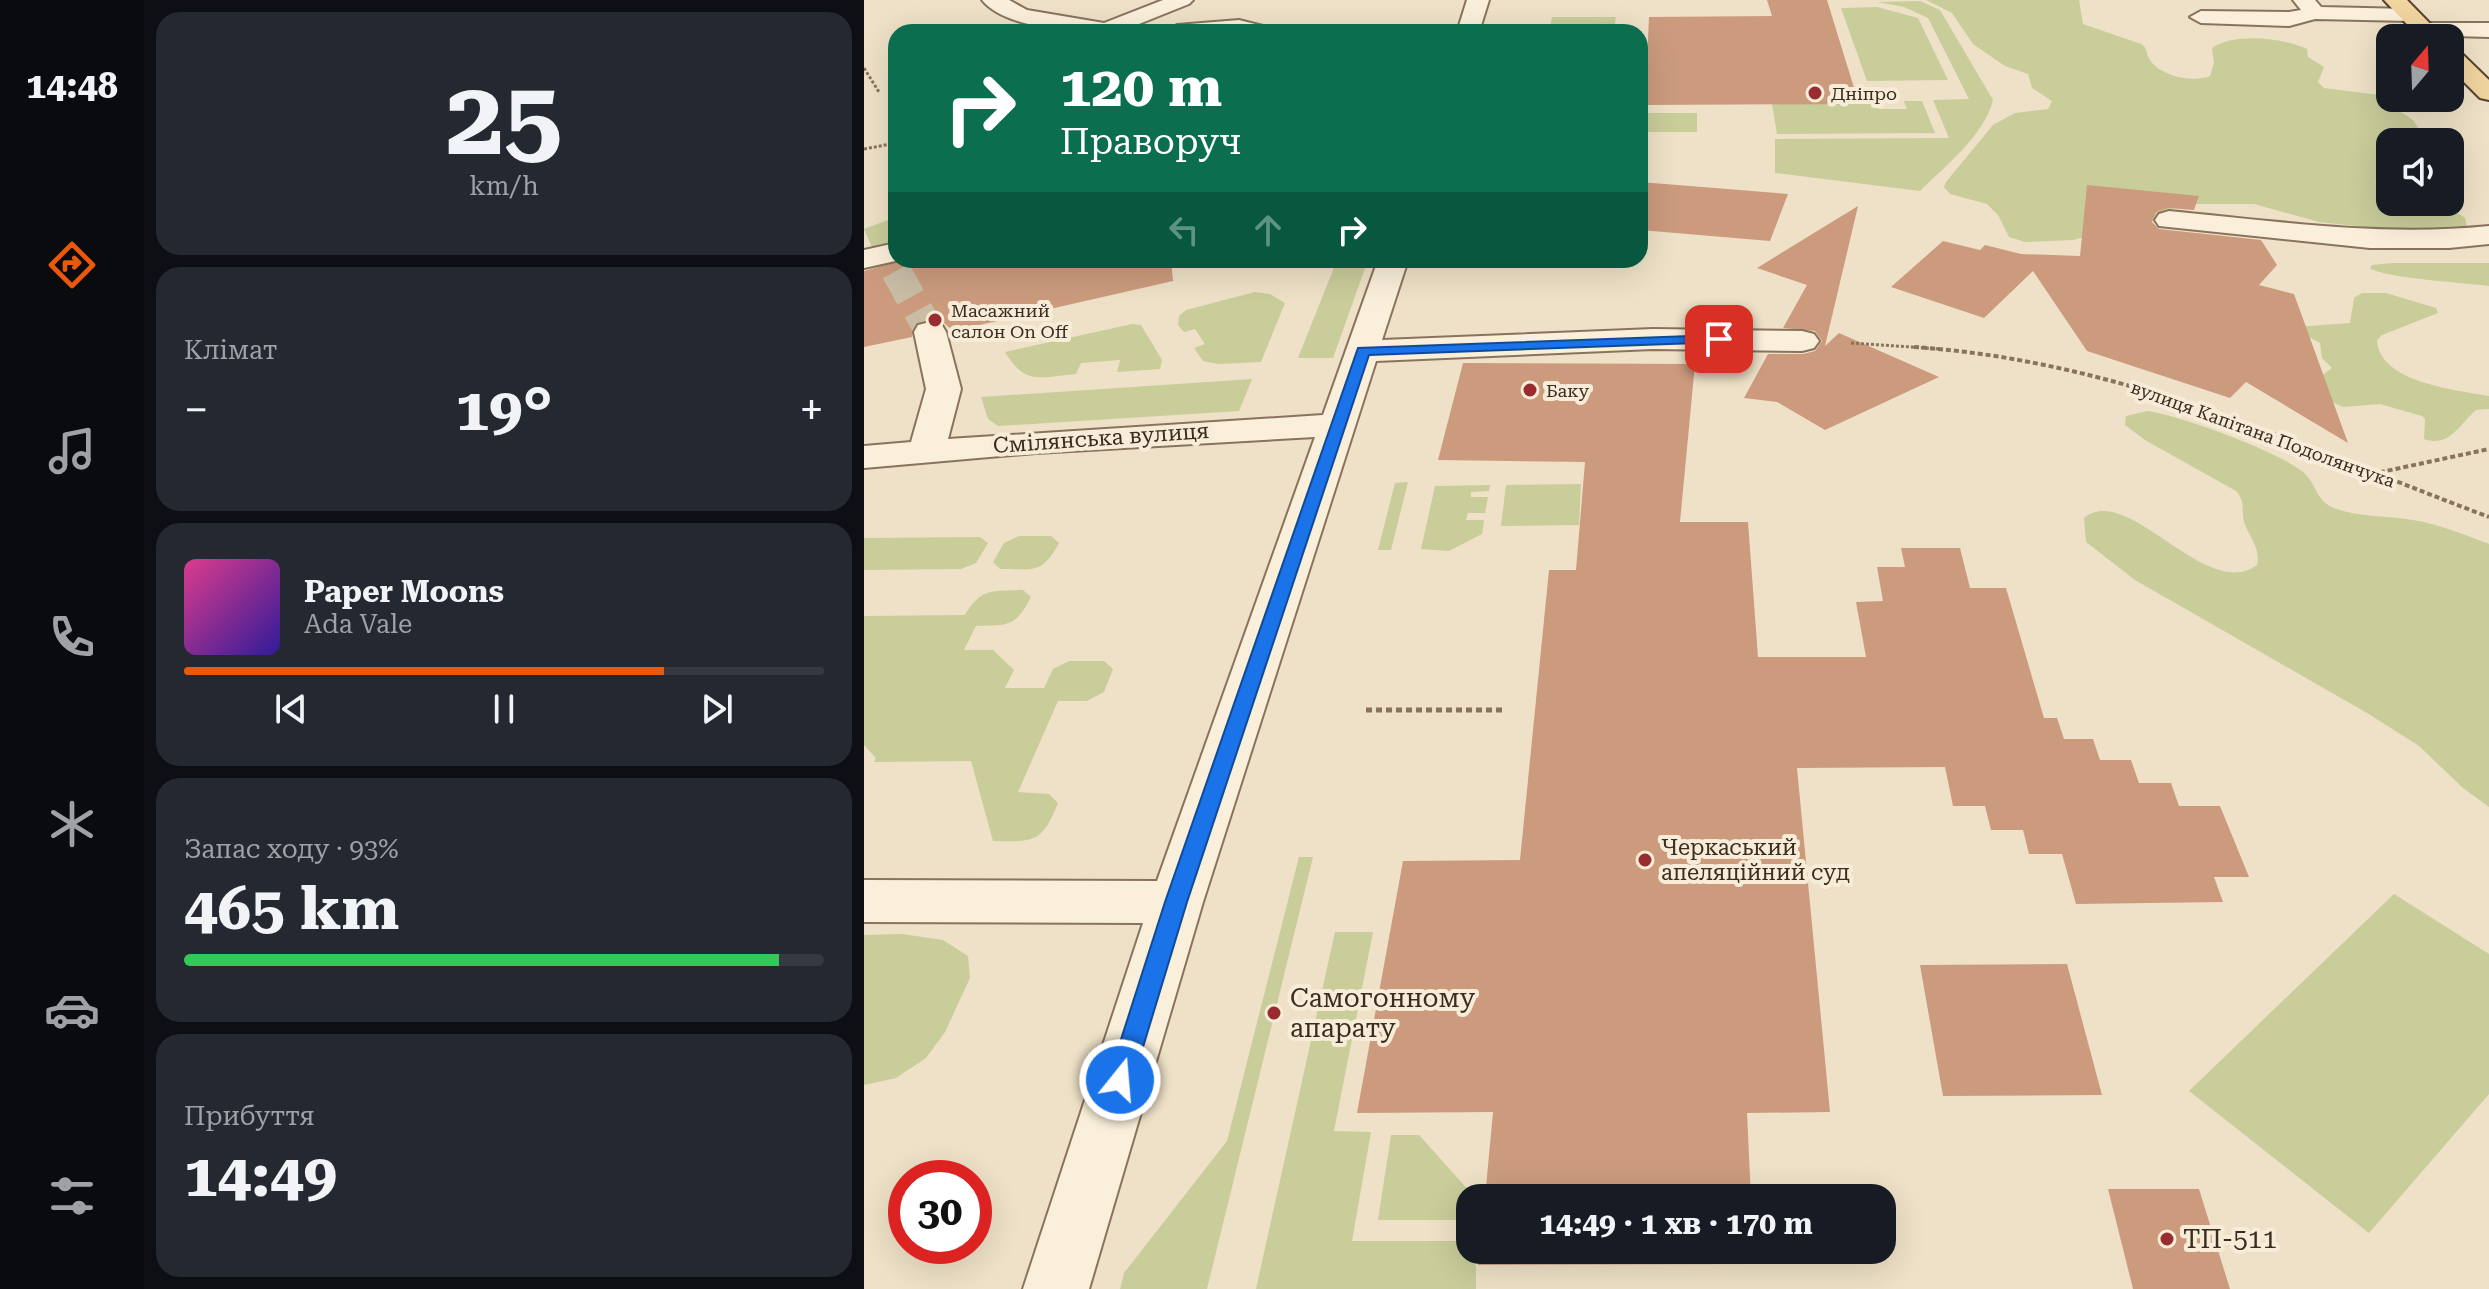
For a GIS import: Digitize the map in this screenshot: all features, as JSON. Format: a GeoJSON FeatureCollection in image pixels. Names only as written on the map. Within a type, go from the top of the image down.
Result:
{"type":"FeatureCollection","features":[{"type":"Feature","properties":{"kind":"main road"},"geometry":{"type":"LineString","coordinates":[[2464,69],[2489,93]]}},
{"type":"Feature","properties":{"kind":"street"},"geometry":{"type":"LineString","coordinates":[[993,0],[1021,15],[1070,24]]}},
{"type":"Feature","properties":{"kind":"street"},"geometry":{"type":"LineString","coordinates":[[1125,24],[1182,0]]}},
{"type":"Feature","properties":{"kind":"street"},"geometry":{"type":"LineString","coordinates":[[1470,24],[1478,0]]}},
{"type":"Feature","properties":{"kind":"street"},"geometry":{"type":"LineString","coordinates":[[2201,17],[2297,19],[2310,7],[2489,30]]}},
{"type":"Feature","properties":{"kind":"street"},"geometry":{"type":"LineString","coordinates":[[2169,220],[2404,241],[2489,235]]}},
{"type":"Feature","properties":{"kind":"street"},"geometry":{"type":"LineString","coordinates":[[1056,1289],[1176,902],[1390,268]]}},
{"type":"Feature","properties":{"kind":"street"},"geometry":{"type":"LineString","coordinates":[[926,451],[943,390],[931,351],[930,332]]}},
{"type":"Feature","properties":{"kind":"street"},"geometry":{"type":"LineString","coordinates":[[1363,351],[1653,339],[1802,341]]}},
{"type":"Feature","properties":{"kind":"street","name":"Смілянська вулиця"},"geometry":{"type":"LineString","coordinates":[[864,457],[1339,425]]}},
{"type":"Feature","properties":{"kind":"street"},"geometry":{"type":"LineString","coordinates":[[864,901],[1176,902]]}},
{"type":"Feature","properties":{"kind":"path"},"geometry":{"type":"LineString","coordinates":[[864,68],[879,92]]}},
{"type":"Feature","properties":{"kind":"path"},"geometry":{"type":"LineString","coordinates":[[864,149],[888,144]]}},
{"type":"Feature","properties":{"kind":"path","name":"вулиця Капітана Подолянчука"},"geometry":{"type":"LineString","coordinates":[[1802,341],[1950,350],[2057,365],[2192,405],[2489,517]]}},
{"type":"Feature","properties":{"kind":"path"},"geometry":{"type":"LineString","coordinates":[[2371,474],[2489,449]]}},
{"type":"Feature","properties":{"kind":"path"},"geometry":{"type":"LineString","coordinates":[[1366,710],[1502,710]]}},
{"type":"Feature","properties":{"kind":"green space"},"geometry":{"type":"Polygon","coordinates":[[[1926,0],[2079,0],[2083,24],[2141,44],[2161,70],[2195,79],[2210,76],[2214,63],[2212,48],[2233,40],[2259,38],[2307,49],[2308,57],[2324,67],[2318,82],[2324,88],[2376,95],[2376,112],[2401,112],[2410,117],[2418,128],[2376,128],[2376,216],[2462,216],[2467,228],[2439,235],[2319,222],[2254,204],[2194,204],[2178,206],[2151,220],[2073,240],[2025,242],[2009,237],[1998,215],[1987,204],[1950,194],[1944,187],[1993,125],[2015,113],[2048,109],[2052,101],[2032,88],[2028,74],[2005,66],[1973,44],[1952,13],[1926,0]]]}},
{"type":"Feature","properties":{"kind":"green space"},"geometry":{"type":"Polygon","coordinates":[[[1920,1],[1940,10],[1993,100],[1973,138],[1920,191],[1775,173],[1775,139],[1949,138],[1933,100],[1969,99],[1928,18],[1904,7],[1878,2],[1920,1]]]}},
{"type":"Feature","properties":{"kind":"green space"},"geometry":{"type":"Polygon","coordinates":[[[1877,7],[1918,18],[1948,80],[1867,81],[1841,8],[1877,7]]]}},
{"type":"Feature","properties":{"kind":"green space"},"geometry":{"type":"Polygon","coordinates":[[[1552,17],[1616,17],[1615,24],[1551,24],[1552,17]]]}},
{"type":"Feature","properties":{"kind":"green space"},"geometry":{"type":"Polygon","coordinates":[[[1904,101],[1922,101],[1935,133],[1777,134],[1772,104],[1876,104],[1878,109],[1907,109],[1904,101]]]}},
{"type":"Feature","properties":{"kind":"green space"},"geometry":{"type":"Polygon","coordinates":[[[1648,113],[1697,113],[1697,132],[1648,132],[1648,113]]]}},
{"type":"Feature","properties":{"kind":"green space"},"geometry":{"type":"Polygon","coordinates":[[[888,220],[888,244],[872,247],[864,229],[888,220]]]}},
{"type":"Feature","properties":{"kind":"green space"},"geometry":{"type":"Polygon","coordinates":[[[2489,263],[2489,286],[2407,277],[2370,268],[2372,265],[2489,263]]]}},
{"type":"Feature","properties":{"kind":"green space"},"geometry":{"type":"Polygon","coordinates":[[[1334,268],[1365,268],[1333,358],[1298,358],[1334,268]]]}},
{"type":"Feature","properties":{"kind":"green space"},"geometry":{"type":"Polygon","coordinates":[[[1255,292],[1270,294],[1285,303],[1261,362],[1218,364],[1203,361],[1194,348],[1205,344],[1195,329],[1184,332],[1178,325],[1179,316],[1186,310],[1255,292]]]}},
{"type":"Feature","properties":{"kind":"green space"},"geometry":{"type":"Polygon","coordinates":[[[2362,293],[2386,293],[2436,308],[2438,313],[2382,335],[2377,340],[2381,355],[2391,366],[2422,382],[2489,396],[2489,409],[2476,410],[2453,434],[2433,441],[2424,439],[2425,419],[2422,416],[2380,404],[2343,407],[2316,395],[2313,382],[2332,368],[2322,358],[2320,343],[2299,332],[2296,327],[2350,323],[2354,298],[2362,293]]]}},
{"type":"Feature","properties":{"kind":"green space"},"geometry":{"type":"Polygon","coordinates":[[[1132,324],[1141,325],[1162,360],[1160,369],[1117,372],[1120,360],[1081,363],[1076,374],[1035,377],[1020,370],[1005,352],[1132,324]]]}},
{"type":"Feature","properties":{"kind":"green space"},"geometry":{"type":"Polygon","coordinates":[[[1252,379],[1239,411],[998,426],[988,419],[981,397],[1252,379]]]}},
{"type":"Feature","properties":{"kind":"green space"},"geometry":{"type":"Polygon","coordinates":[[[2148,411],[2205,427],[2290,463],[2303,472],[2323,501],[2334,508],[2423,522],[2489,544],[2489,807],[2463,788],[2419,746],[2135,580],[2086,542],[2084,518],[2102,511],[2122,515],[2215,568],[2237,572],[2257,565],[2256,548],[2244,522],[2242,502],[2236,491],[2145,440],[2125,425],[2126,416],[2148,411]]]}},
{"type":"Feature","properties":{"kind":"green space"},"geometry":{"type":"Polygon","coordinates":[[[1408,482],[1391,550],[1378,550],[1395,483],[1408,482]]]}},
{"type":"Feature","properties":{"kind":"green space"},"geometry":{"type":"Polygon","coordinates":[[[1581,484],[1579,525],[1501,526],[1506,485],[1581,484]]]}},
{"type":"Feature","properties":{"kind":"green space"},"geometry":{"type":"Polygon","coordinates":[[[1490,485],[1489,491],[1471,492],[1471,497],[1488,497],[1485,513],[1468,513],[1466,520],[1484,520],[1482,534],[1449,551],[1421,549],[1435,486],[1490,485]]]}},
{"type":"Feature","properties":{"kind":"green space"},"geometry":{"type":"Polygon","coordinates":[[[1019,536],[1051,536],[1059,543],[1047,561],[1036,568],[1000,569],[993,562],[1004,543],[1019,536]]]}},
{"type":"Feature","properties":{"kind":"green space"},"geometry":{"type":"Polygon","coordinates":[[[980,537],[988,543],[976,563],[961,569],[864,570],[864,538],[980,537]]]}},
{"type":"Feature","properties":{"kind":"green space"},"geometry":{"type":"Polygon","coordinates":[[[1023,590],[1031,597],[1015,620],[1003,625],[976,626],[964,650],[993,650],[1014,670],[1005,688],[1044,688],[1053,669],[1069,661],[1104,661],[1113,669],[1104,692],[1087,701],[1058,701],[1018,792],[1049,794],[1058,803],[1047,826],[1027,840],[993,841],[971,761],[874,762],[876,758],[864,745],[864,616],[965,615],[982,595],[1023,590]]]}},
{"type":"Feature","properties":{"kind":"green space"},"geometry":{"type":"Polygon","coordinates":[[[1299,857],[1313,857],[1207,1289],[1120,1289],[1124,1273],[1227,1141],[1299,857]]]}},
{"type":"Feature","properties":{"kind":"green space"},"geometry":{"type":"Polygon","coordinates":[[[2394,894],[2489,954],[2489,1094],[2369,1233],[2189,1091],[2394,894]]]}},
{"type":"Feature","properties":{"kind":"green space"},"geometry":{"type":"Polygon","coordinates":[[[1335,932],[1373,932],[1334,1131],[1371,1132],[1352,1241],[1456,1241],[1456,1264],[1476,1266],[1476,1289],[1256,1289],[1335,932]]]}},
{"type":"Feature","properties":{"kind":"green space"},"geometry":{"type":"Polygon","coordinates":[[[902,934],[943,940],[968,956],[970,978],[945,1032],[926,1058],[896,1078],[864,1085],[864,935],[902,934]]]}},
{"type":"Feature","properties":{"kind":"green space"},"geometry":{"type":"Polygon","coordinates":[[[1391,1135],[1419,1135],[1463,1184],[1456,1184],[1456,1220],[1378,1220],[1391,1135]]]}},
{"type":"Feature","properties":{"kind":"building"},"geometry":{"type":"Polygon","coordinates":[[[1767,0],[1827,0],[1859,104],[1648,105],[1649,17],[1772,16],[1767,0]]]}},
{"type":"Feature","properties":{"kind":"building"},"geometry":{"type":"Polygon","coordinates":[[[1648,183],[1788,194],[1770,241],[1648,231],[1648,183]]]}},
{"type":"Feature","properties":{"kind":"building"},"geometry":{"type":"Polygon","coordinates":[[[2087,185],[2199,196],[2194,210],[2168,208],[2156,212],[2152,222],[2159,229],[2261,240],[2277,265],[2259,285],[2294,294],[2348,443],[2246,382],[2230,398],[2087,351],[2033,271],[1984,318],[1891,287],[1943,241],[1980,250],[1985,245],[2021,254],[2080,256],[2087,185]]]}},
{"type":"Feature","properties":{"kind":"building"},"geometry":{"type":"Polygon","coordinates":[[[1858,206],[1825,346],[1839,333],[1939,377],[1825,430],[1777,402],[1744,398],[1768,354],[1803,354],[1815,351],[1822,341],[1815,331],[1783,328],[1807,285],[1757,268],[1858,206]]]}},
{"type":"Feature","properties":{"kind":"building"},"geometry":{"type":"Polygon","coordinates":[[[888,264],[888,268],[1172,268],[1173,281],[953,331],[943,322],[929,319],[915,324],[912,337],[864,347],[864,271],[888,264]]]}},
{"type":"Feature","properties":{"kind":"building","name":"Черкаський апеляційний суд"},"geometry":{"type":"Polygon","coordinates":[[[1463,363],[1695,364],[1680,522],[1748,522],[1758,657],[1866,657],[1856,602],[1883,601],[1877,567],[1905,567],[1901,548],[1960,548],[1970,588],[2006,588],[2044,718],[2057,718],[2064,739],[2093,739],[2100,760],[2131,760],[2139,783],[2171,783],[2179,806],[2220,806],[2249,877],[2214,877],[2223,902],[2076,904],[2062,854],[2029,854],[2023,830],[1991,830],[1985,806],[1953,806],[1945,767],[1797,768],[1830,1112],[1747,1113],[1750,1184],[1486,1184],[1493,1112],[1357,1113],[1403,861],[1520,860],[1549,570],[1576,570],[1585,462],[1438,460],[1463,363]]]}},
{"type":"Feature","properties":{"kind":"building"},"geometry":{"type":"Polygon","coordinates":[[[2067,964],[2102,1095],[1943,1096],[1920,965],[2067,964]]]}},
{"type":"Feature","properties":{"kind":"building","name":"ТП-511"},"geometry":{"type":"Polygon","coordinates":[[[2108,1189],[2199,1189],[2230,1289],[2133,1289],[2108,1189]]]}},
{"type":"Feature","properties":{"kind":"building"},"geometry":{"type":"Polygon","coordinates":[[[1478,1264],[1754,1264],[1478,1265],[1478,1264]]]}},
{"type":"Feature","properties":{"kind":"tunnel"},"geometry":{"type":"LineString","coordinates":[[896,271],[930,332]]}},
{"type":"Feature","properties":{"kind":"place","name":"Дніпро"},"geometry":{"type":"Point","coordinates":[1815,93]}},
{"type":"Feature","properties":{"kind":"place","name":"Масажний салон On Off"},"geometry":{"type":"Point","coordinates":[935,320]}},
{"type":"Feature","properties":{"kind":"place","name":"Баку"},"geometry":{"type":"Point","coordinates":[1530,390]}},
{"type":"Feature","properties":{"kind":"place","name":"Черкаський апеляційний суд"},"geometry":{"type":"Point","coordinates":[1645,860]}},
{"type":"Feature","properties":{"kind":"place","name":"Самогонному апарату"},"geometry":{"type":"Point","coordinates":[1274,1013]}},
{"type":"Feature","properties":{"kind":"place","name":"ТП-511"},"geometry":{"type":"Point","coordinates":[2167,1239]}},
{"type":"Feature","properties":{"kind":"route"},"geometry":{"type":"LineString","coordinates":[[1120,1080],[1176,902],[1363,351],[1719,339]]}}]}
